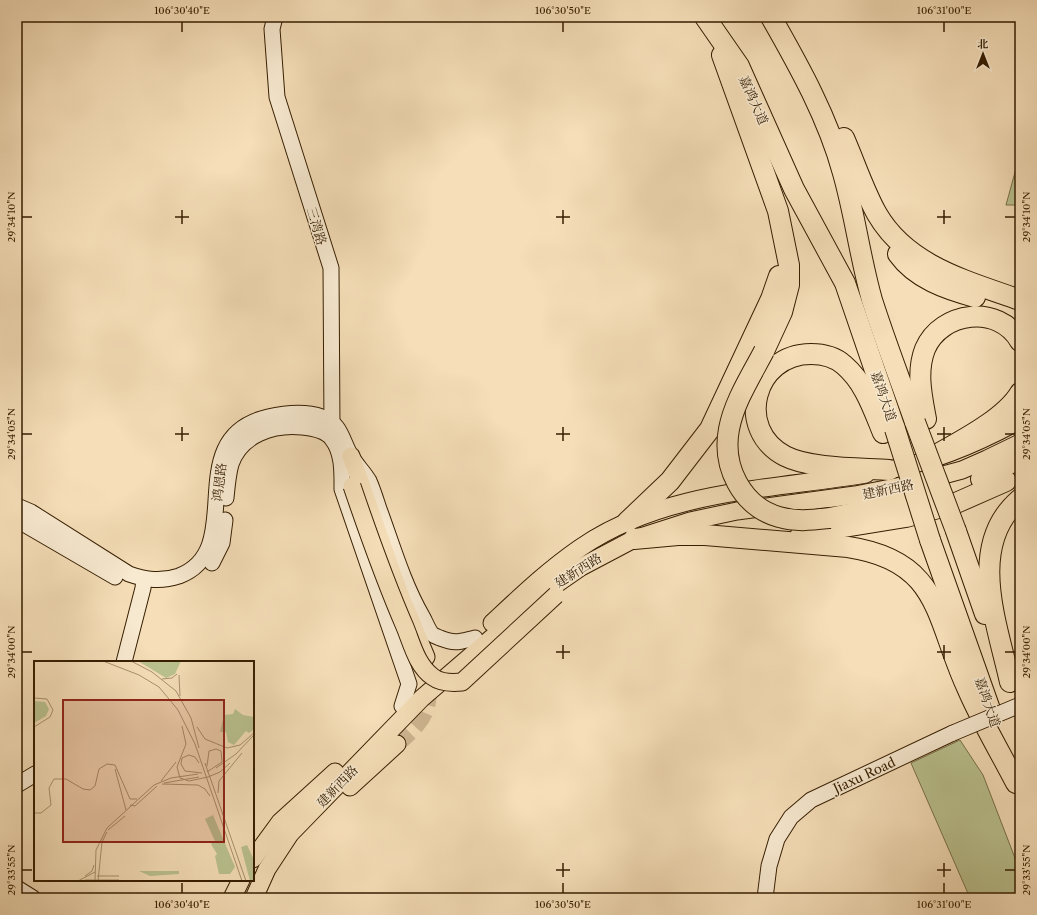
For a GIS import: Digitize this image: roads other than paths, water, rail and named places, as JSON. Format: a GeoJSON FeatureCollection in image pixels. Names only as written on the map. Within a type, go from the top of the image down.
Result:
{"type":"FeatureCollection","features":[{"type":"Feature","properties":{"kind":"highway","name":"嘉鸿大道"},"geometry":{"type":"LineString","coordinates":[[771,17],[806,81],[836,152],[848,193],[873,302],[921,421],[956,531],[1020,712]]}},
{"type":"Feature","properties":{"kind":"highway"},"geometry":{"type":"LineString","coordinates":[[779,17],[804,50],[877,214],[900,258],[916,273],[951,290],[1020,312]]}},
{"type":"Feature","properties":{"kind":"highway","name":"嘉鸿大道"},"geometry":{"type":"LineString","coordinates":[[710,23],[739,66],[794,189],[845,283],[889,431],[916,495],[930,540],[1018,788]]}},
{"type":"Feature","properties":{"kind":"highway"},"geometry":{"type":"LineString","coordinates":[[710,23],[778,211],[789,265],[789,285],[782,312],[764,351],[743,390],[729,428],[727,444],[732,472],[737,484],[745,495],[765,511],[795,520],[809,520],[830,518],[937,495],[994,473],[1020,458]]}},
{"type":"Feature","properties":{"kind":"highway"},"geometry":{"type":"LineString","coordinates":[[877,214],[894,238],[920,259],[959,278],[1020,300]]}},
{"type":"Feature","properties":{"kind":"highway"},"geometry":{"type":"LineString","coordinates":[[631,531],[710,429],[771,299],[780,272],[784,235]]}},
{"type":"Feature","properties":{"kind":"highway"},"geometry":{"type":"LineString","coordinates":[[921,421],[920,383],[922,360],[931,338],[944,325],[960,318],[987,318],[1005,325],[1020,341]]}},
{"type":"Feature","properties":{"kind":"highway"},"geometry":{"type":"LineString","coordinates":[[889,431],[861,384],[846,366],[828,356],[806,354],[794,355],[774,366],[760,385],[756,404],[758,423],[767,442],[775,450],[786,456],[814,464],[889,470]]}},
{"type":"Feature","properties":{"kind":"highway"},"geometry":{"type":"LineString","coordinates":[[927,460],[996,418],[1013,404],[1020,393]]}},
{"type":"Feature","properties":{"kind":"highway"},"geometry":{"type":"LineString","coordinates":[[631,531],[678,535],[808,534],[881,523],[956,503],[1006,481]]}},
{"type":"Feature","properties":{"kind":"highway"},"geometry":{"type":"LineString","coordinates":[[1010,682],[991,593],[989,561],[994,535],[1001,520],[1010,508],[1020,499]]}},
{"type":"Feature","properties":{"kind":"highway"},"geometry":{"type":"LineString","coordinates":[[705,535],[866,550],[897,561],[911,570],[921,581],[936,607],[968,690],[1018,788]]}},
{"type":"Feature","properties":{"kind":"main road","name":"三湾路"},"geometry":{"type":"LineString","coordinates":[[275,17],[272,29],[277,97],[330,268],[332,438]]}},
{"type":"Feature","properties":{"kind":"main road","name":"鸿恩路"},"geometry":{"type":"LineString","coordinates":[[17,520],[127,584],[143,584],[189,572],[206,553],[214,525],[217,478],[221,458],[228,444],[238,432],[264,418],[279,414],[295,413],[310,415],[332,422]]}},
{"type":"Feature","properties":{"kind":"main road","name":"建新西路"},"geometry":{"type":"LineString","coordinates":[[254,898],[267,869],[290,834],[422,698],[545,592],[562,579],[602,554],[631,531],[665,509],[720,495],[889,470],[927,460],[982,440],[1020,420]]}},
{"type":"Feature","properties":{"kind":"main road"},"geometry":{"type":"LineString","coordinates":[[332,422],[339,430],[352,486],[377,560],[421,666],[433,678],[447,683],[462,682],[602,554]]}},
{"type":"Feature","properties":{"kind":"main road","name":"鸿恩路"},"geometry":{"type":"LineString","coordinates":[[17,506],[31,512],[143,584],[158,590],[176,587],[193,581],[205,571],[215,558],[222,543],[228,479],[232,463],[239,450],[249,439],[264,431],[278,427],[296,426],[322,431],[332,438]]}},
{"type":"Feature","properties":{"kind":"main road"},"geometry":{"type":"LineString","coordinates":[[332,438],[346,457],[368,480],[414,602],[432,634],[454,643],[475,638]]}},
{"type":"Feature","properties":{"kind":"main road","name":"建新西路"},"geometry":{"type":"LineString","coordinates":[[254,858],[280,822],[370,740],[449,660],[548,571],[581,547],[631,531],[662,529],[715,515],[855,495],[906,485],[962,470],[1020,443]]}},
{"type":"Feature","properties":{"kind":"main road"},"geometry":{"type":"LineString","coordinates":[[346,457],[426,657]]}},
{"type":"Feature","properties":{"kind":"main road"},"geometry":{"type":"LineString","coordinates":[[346,457],[342,489],[409,684],[402,706]]}},
{"type":"Feature","properties":{"kind":"main road"},"geometry":{"type":"LineString","coordinates":[[124,661],[143,584]]}},
{"type":"Feature","properties":{"kind":"main road","name":"Jiaxu Road"},"geometry":{"type":"LineString","coordinates":[[765,898],[769,866],[777,839],[791,817],[811,800],[953,733],[1020,705]]}},
{"type":"Feature","properties":{"kind":"main road"},"geometry":{"type":"LineString","coordinates":[[290,834],[324,810],[397,744]]}},
{"type":"Feature","properties":{"kind":"main road"},"geometry":{"type":"LineString","coordinates":[[17,785],[34,775]]}},
{"type":"Feature","properties":{"kind":"main road"},"geometry":{"type":"LineString","coordinates":[[232,898],[240,881]]}},
{"type":"Feature","properties":{"kind":"main road"},"geometry":{"type":"LineString","coordinates":[[17,888],[33,898]]}},
{"type":"Feature","properties":{"kind":"tunnel"},"geometry":{"type":"LineString","coordinates":[[1006,481],[1020,471]]}},
{"type":"Feature","properties":{"kind":"tunnel"},"geometry":{"type":"LineString","coordinates":[[397,744],[422,718],[428,702],[428,682]]}}]}
